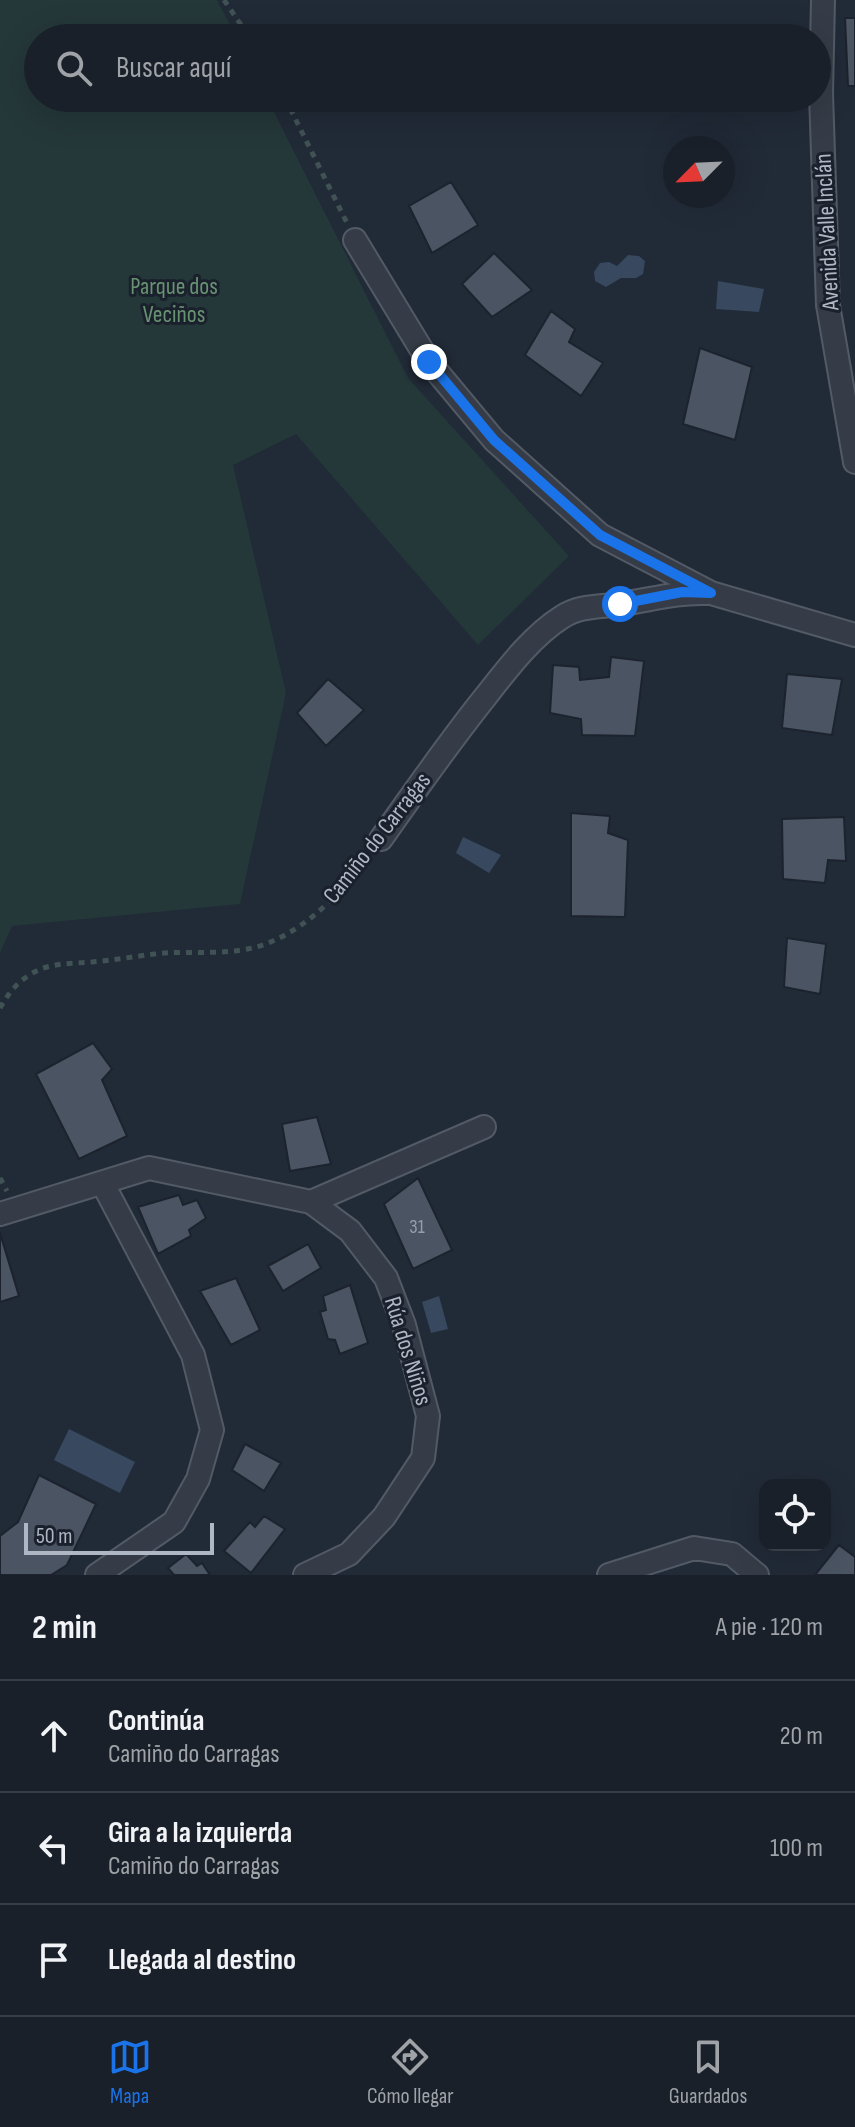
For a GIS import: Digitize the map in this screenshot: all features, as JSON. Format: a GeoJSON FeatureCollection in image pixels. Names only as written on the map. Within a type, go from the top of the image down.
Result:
{"type":"FeatureCollection","features":[{"type":"Feature","properties":{"kind":"street","name":"Avenida Valle Inclán"},"geometry":{"type":"LineString","coordinates":[[822,24],[823,0]]}},
{"type":"Feature","properties":{"kind":"street","name":"Avenida Valle Inclán"},"geometry":{"type":"LineString","coordinates":[[822,112],[828,305],[855,462]]}},
{"type":"Feature","properties":{"kind":"street","name":"Camiño do Carragas"},"geometry":{"type":"LineString","coordinates":[[355,240],[429,362],[494,440],[600,535],[711,593],[855,635]]}},
{"type":"Feature","properties":{"kind":"street","name":"Camiño do Carragas"},"geometry":{"type":"LineString","coordinates":[[381,839],[505,671],[563,616],[589,606],[620,604],[682,592],[711,593]]}},
{"type":"Feature","properties":{"kind":"street"},"geometry":{"type":"LineString","coordinates":[[311,1202],[484,1127]]}},
{"type":"Feature","properties":{"kind":"street","name":"Rúa dos Niños"},"geometry":{"type":"LineString","coordinates":[[0,1214],[149,1168],[311,1202],[350,1231],[386,1278],[408,1339],[428,1416],[423,1458],[384,1517],[349,1554],[305,1575]]}},
{"type":"Feature","properties":{"kind":"street"},"geometry":{"type":"LineString","coordinates":[[97,1575],[174,1522],[198,1479],[212,1430],[193,1355],[103,1184]]}},
{"type":"Feature","properties":{"kind":"street"},"geometry":{"type":"LineString","coordinates":[[609,1575],[694,1548],[732,1554],[757,1575]]}},
{"type":"Feature","properties":{"kind":"path"},"geometry":{"type":"LineString","coordinates":[[224,0],[240,24]]}},
{"type":"Feature","properties":{"kind":"path"},"geometry":{"type":"LineString","coordinates":[[292,112],[355,240]]}},
{"type":"Feature","properties":{"kind":"path","name":"Camiño do Carragas"},"geometry":{"type":"LineString","coordinates":[[0,1008],[10,991],[28,975],[56,963],[165,953],[219,953],[268,943],[314,916],[345,887],[381,839]]}},
{"type":"Feature","properties":{"kind":"green space","name":"Parque dos Veciños"},"geometry":{"type":"Polygon","coordinates":[[[0,0],[217,0],[230,24],[24,24],[24,112],[274,112],[408,378],[569,556],[478,645],[296,434],[233,465],[286,693],[240,904],[12,926],[0,953],[0,0]]]}},
{"type":"Feature","properties":{"kind":"water"},"geometry":{"type":"Polygon","coordinates":[[[628,255],[639,256],[645,261],[643,274],[636,278],[621,278],[606,287],[595,281],[594,272],[600,263],[609,262],[617,266],[628,255]]]}},
{"type":"Feature","properties":{"kind":"water"},"geometry":{"type":"Polygon","coordinates":[[[718,281],[764,289],[759,312],[716,309],[718,281]]]}},
{"type":"Feature","properties":{"kind":"water"},"geometry":{"type":"Polygon","coordinates":[[[463,837],[501,855],[489,873],[456,853],[463,837]]]}},
{"type":"Feature","properties":{"kind":"water"},"geometry":{"type":"Polygon","coordinates":[[[439,1296],[448,1329],[431,1333],[422,1302],[439,1296]]]}},
{"type":"Feature","properties":{"kind":"water"},"geometry":{"type":"Polygon","coordinates":[[[69,1429],[135,1462],[120,1493],[54,1460],[69,1429]]]}},
{"type":"Feature","properties":{"kind":"building"},"geometry":{"type":"Polygon","coordinates":[[[845,18],[855,18],[855,86],[848,86],[845,18]]]}},
{"type":"Feature","properties":{"kind":"building"},"geometry":{"type":"Polygon","coordinates":[[[451,182],[478,225],[432,253],[409,206],[451,182]]]}},
{"type":"Feature","properties":{"kind":"building"},"geometry":{"type":"Polygon","coordinates":[[[494,253],[532,290],[492,317],[462,284],[494,253]]]}},
{"type":"Feature","properties":{"kind":"building"},"geometry":{"type":"Polygon","coordinates":[[[551,311],[575,329],[569,342],[603,363],[581,396],[525,355],[551,311]]]}},
{"type":"Feature","properties":{"kind":"building"},"geometry":{"type":"Polygon","coordinates":[[[700,348],[752,367],[735,440],[683,424],[700,348]]]}},
{"type":"Feature","properties":{"kind":"building"},"geometry":{"type":"Polygon","coordinates":[[[611,657],[644,661],[635,736],[582,735],[581,719],[550,713],[553,665],[579,667],[580,680],[609,677],[611,657]]]}},
{"type":"Feature","properties":{"kind":"building"},"geometry":{"type":"Polygon","coordinates":[[[787,674],[842,679],[832,735],[782,728],[787,674]]]}},
{"type":"Feature","properties":{"kind":"building"},"geometry":{"type":"Polygon","coordinates":[[[328,679],[364,710],[326,746],[297,713],[328,679]]]}},
{"type":"Feature","properties":{"kind":"building"},"geometry":{"type":"Polygon","coordinates":[[[571,813],[610,816],[608,833],[628,840],[625,917],[571,916],[571,813]]]}},
{"type":"Feature","properties":{"kind":"building"},"geometry":{"type":"Polygon","coordinates":[[[844,817],[846,861],[828,860],[825,883],[783,879],[782,819],[844,817]]]}},
{"type":"Feature","properties":{"kind":"building"},"geometry":{"type":"Polygon","coordinates":[[[787,938],[826,944],[820,994],[784,987],[787,938]]]}},
{"type":"Feature","properties":{"kind":"building"},"geometry":{"type":"Polygon","coordinates":[[[93,1043],[112,1069],[102,1080],[127,1136],[79,1159],[36,1074],[93,1043]]]}},
{"type":"Feature","properties":{"kind":"building"},"geometry":{"type":"Polygon","coordinates":[[[317,1117],[331,1164],[290,1171],[282,1124],[317,1117]]]}},
{"type":"Feature","properties":{"kind":"building"},"geometry":{"type":"Polygon","coordinates":[[[418,1178],[452,1250],[413,1269],[384,1204],[418,1178]]]}},
{"type":"Feature","properties":{"kind":"building"},"geometry":{"type":"Polygon","coordinates":[[[179,1195],[183,1205],[197,1200],[206,1218],[189,1230],[191,1236],[158,1254],[138,1207],[179,1195]]]}},
{"type":"Feature","properties":{"kind":"building"},"geometry":{"type":"Polygon","coordinates":[[[0,1233],[19,1296],[0,1302],[0,1233]]]}},
{"type":"Feature","properties":{"kind":"building"},"geometry":{"type":"Polygon","coordinates":[[[308,1244],[321,1268],[283,1291],[268,1266],[308,1244]]]}},
{"type":"Feature","properties":{"kind":"building"},"geometry":{"type":"Polygon","coordinates":[[[236,1278],[260,1330],[231,1345],[200,1291],[236,1278]]]}},
{"type":"Feature","properties":{"kind":"building"},"geometry":{"type":"Polygon","coordinates":[[[350,1285],[368,1343],[340,1354],[335,1340],[328,1339],[320,1312],[326,1310],[323,1296],[350,1285]]]}},
{"type":"Feature","properties":{"kind":"building"},"geometry":{"type":"Polygon","coordinates":[[[245,1444],[281,1463],[264,1491],[232,1470],[245,1444]]]}},
{"type":"Feature","properties":{"kind":"building"},"geometry":{"type":"Polygon","coordinates":[[[39,1475],[96,1504],[67,1565],[51,1575],[0,1575],[0,1536],[18,1522],[39,1475]]]}},
{"type":"Feature","properties":{"kind":"building"},"geometry":{"type":"Polygon","coordinates":[[[264,1516],[285,1529],[251,1573],[224,1551],[250,1522],[255,1527],[264,1516]]]}},
{"type":"Feature","properties":{"kind":"building"},"geometry":{"type":"Polygon","coordinates":[[[839,1545],[855,1557],[855,1575],[815,1575],[839,1545]]]}},
{"type":"Feature","properties":{"kind":"building"},"geometry":{"type":"Polygon","coordinates":[[[186,1554],[197,1566],[202,1563],[210,1575],[174,1575],[168,1568],[186,1554]]]}},
{"type":"Feature","properties":{"kind":"route"},"geometry":{"type":"LineString","coordinates":[[429,362],[494,440],[600,535],[711,593],[682,592],[620,604]]}}]}
